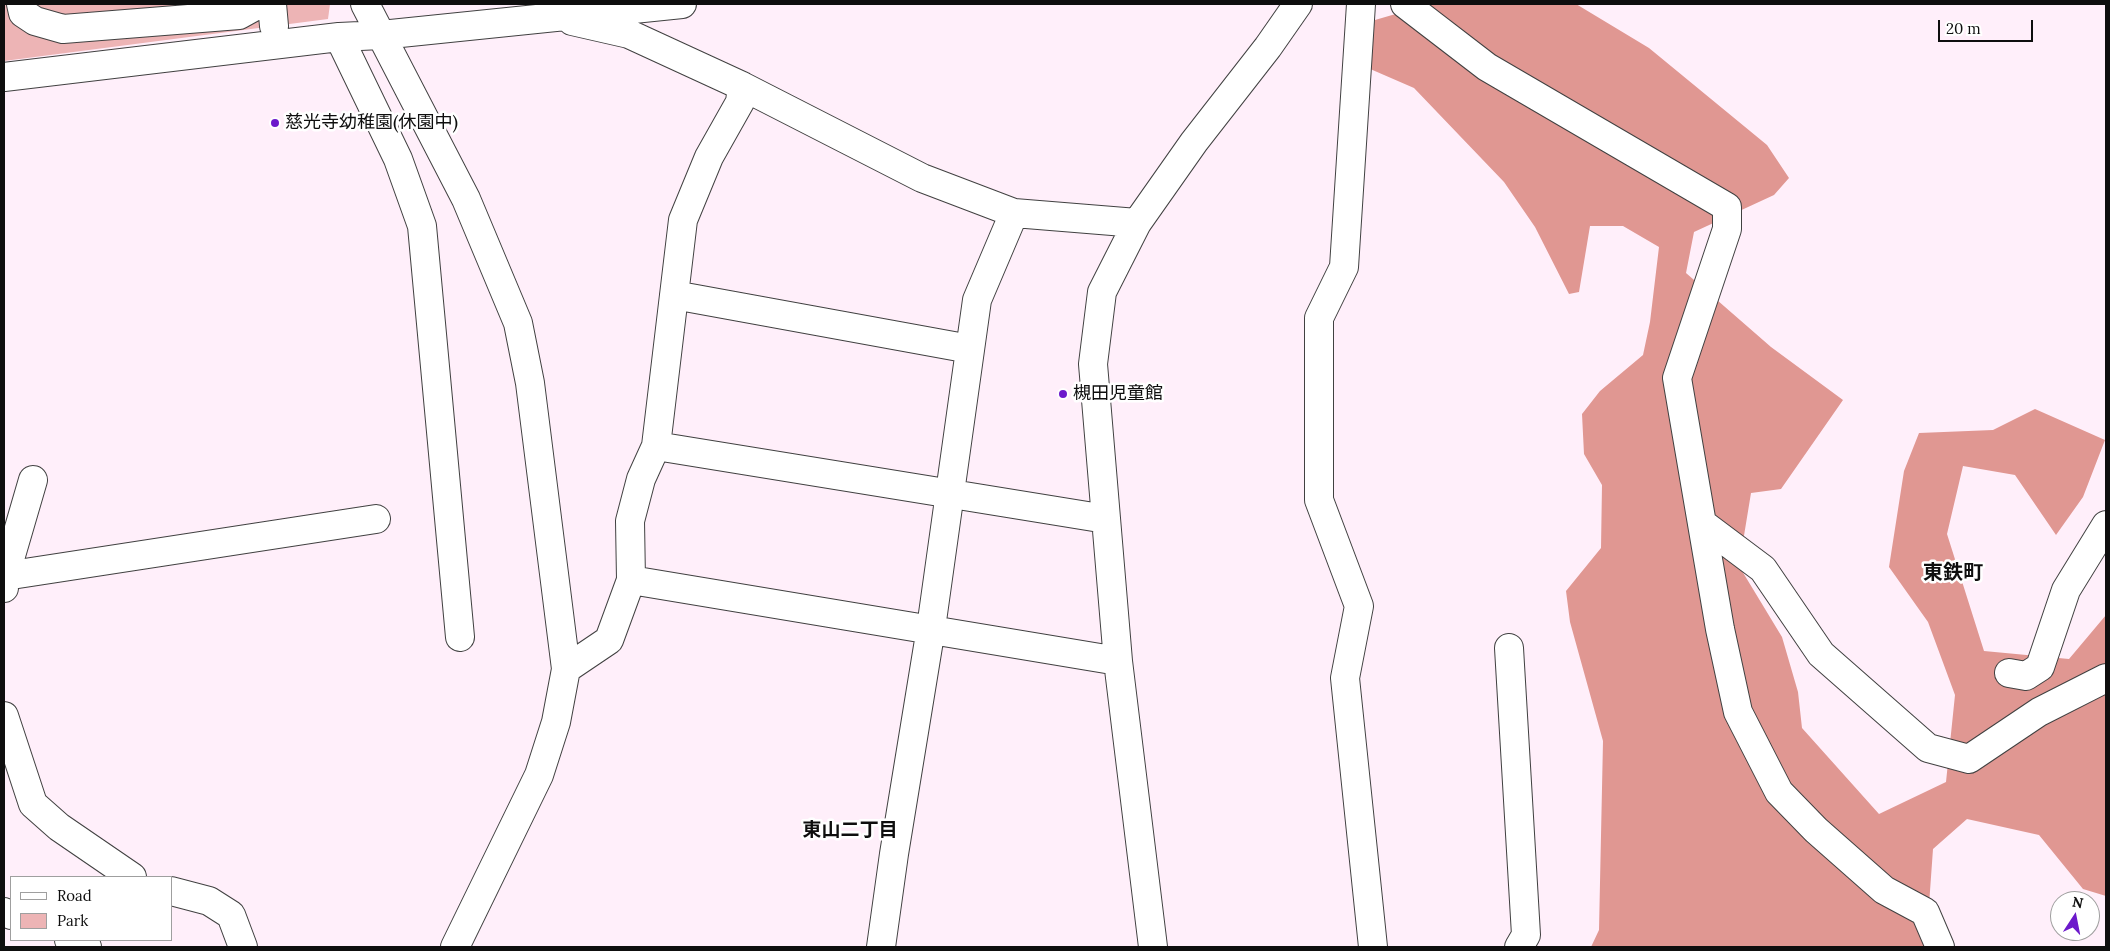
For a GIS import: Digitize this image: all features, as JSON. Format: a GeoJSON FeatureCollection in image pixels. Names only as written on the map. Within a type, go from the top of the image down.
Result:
{"type":"FeatureCollection","features":[{"type":"Feature","properties":{"kind":"street"},"geometry":{"type":"LineString","coordinates":[[21,4],[23,13],[35,21],[63,29],[239,14],[259,4]]}},
{"type":"Feature","properties":{"kind":"street"},"geometry":{"type":"LineString","coordinates":[[365,4],[466,199],[518,323],[530,383],[566,669],[556,722],[540,775],[455,947]]}},
{"type":"Feature","properties":{"kind":"street"},"geometry":{"type":"LineString","coordinates":[[4,77],[339,37],[381,35],[549,16],[682,4]]}},
{"type":"Feature","properties":{"kind":"street"},"geometry":{"type":"LineString","coordinates":[[1153,947],[1118,661],[1093,364],[1102,292],[1137,223],[1194,142],[1298,4]]}},
{"type":"Feature","properties":{"kind":"street"},"geometry":{"type":"LineString","coordinates":[[1361,4],[1344,267],[1318,318],[1319,500],[1359,606],[1346,678],[1373,947]]}},
{"type":"Feature","properties":{"kind":"street"},"geometry":{"type":"LineString","coordinates":[[1405,4],[1487,67],[1727,207],[1727,229],[1677,378],[1720,629],[1738,712],[1779,792],[1816,830],[1884,890],[1925,912],[1940,947]]}},
{"type":"Feature","properties":{"kind":"street"},"geometry":{"type":"LineString","coordinates":[[549,16],[629,34],[742,86],[922,178],[1014,213],[1137,223]]}},
{"type":"Feature","properties":{"kind":"street"},"geometry":{"type":"LineString","coordinates":[[339,37],[398,158],[422,226],[460,637]]}},
{"type":"Feature","properties":{"kind":"street"},"geometry":{"type":"LineString","coordinates":[[566,669],[609,640],[630,580],[630,521],[641,479],[656,446],[684,220],[709,157],[740,102],[742,86]]}},
{"type":"Feature","properties":{"kind":"street"},"geometry":{"type":"LineString","coordinates":[[881,947],[931,628],[977,300],[1014,213]]}},
{"type":"Feature","properties":{"kind":"street"},"geometry":{"type":"LineString","coordinates":[[674,295],[970,349]]}},
{"type":"Feature","properties":{"kind":"street"},"geometry":{"type":"LineString","coordinates":[[656,446],[1106,519]]}},
{"type":"Feature","properties":{"kind":"street"},"geometry":{"type":"LineString","coordinates":[[33,480],[4,582],[376,519]]}},
{"type":"Feature","properties":{"kind":"street"},"geometry":{"type":"LineString","coordinates":[[1703,524],[1763,569],[1821,654],[1928,748],[1969,759],[2039,712],[2106,678]]}},
{"type":"Feature","properties":{"kind":"street"},"geometry":{"type":"LineString","coordinates":[[2009,674],[2026,676],[2040,667],[2066,590],[2106,525]]}},
{"type":"Feature","properties":{"kind":"street"},"geometry":{"type":"LineString","coordinates":[[630,580],[931,628],[1118,661]]}},
{"type":"Feature","properties":{"kind":"street"},"geometry":{"type":"LineString","coordinates":[[1509,648],[1526,935],[1519,947]]}},
{"type":"Feature","properties":{"kind":"street"},"geometry":{"type":"LineString","coordinates":[[4,716],[32,804],[59,827],[131,876]]}},
{"type":"Feature","properties":{"kind":"street"},"geometry":{"type":"LineString","coordinates":[[172,891],[209,901],[231,915],[243,947]]}},
{"type":"Feature","properties":{"kind":"street"},"geometry":{"type":"LineString","coordinates":[[72,941],[87,947]]}},
{"type":"Feature","properties":{"kind":"green space"},"geometry":{"type":"Polygon","coordinates":[[[4,4],[330,4],[328,19],[4,61],[4,4]]]}},
{"type":"Feature","properties":{"kind":"shaded area"},"geometry":{"type":"Polygon","coordinates":[[[1430,4],[1576,4],[1649,48],[1767,145],[1789,178],[1774,195],[1694,232],[1686,273],[1771,347],[1843,400],[1781,489],[1751,493],[1739,566],[1782,637],[1798,692],[1802,728],[1879,814],[1946,782],[1955,695],[1928,622],[1889,567],[1904,471],[1919,433],[1993,430],[2035,409],[2105,440],[2083,497],[2056,535],[2015,475],[1963,466],[1947,534],[1984,651],[2069,659],[2106,615],[2106,896],[2100,894],[2100,891],[2083,889],[2039,835],[1967,819],[1933,849],[1926,947],[1591,947],[1599,930],[1603,741],[1570,622],[1566,591],[1601,548],[1602,485],[1584,454],[1582,414],[1600,391],[1643,355],[1650,322],[1659,247],[1623,226],[1590,226],[1579,292],[1569,294],[1535,227],[1504,182],[1414,88],[1361,65],[1375,20],[1430,4]]]}},
{"type":"Feature","properties":{"kind":"place","name":"慈光寺幼稚園(休園中)"},"geometry":{"type":"Point","coordinates":[275,123]}},
{"type":"Feature","properties":{"kind":"place","name":"槻田児童館"},"geometry":{"type":"Point","coordinates":[1063,394]}},
{"type":"Feature","properties":{"kind":"district","name":"東鉄町"},"geometry":{"type":"Point","coordinates":[1953,573]}},
{"type":"Feature","properties":{"kind":"district","name":"東山二丁目"},"geometry":{"type":"Point","coordinates":[850,831]}}]}
